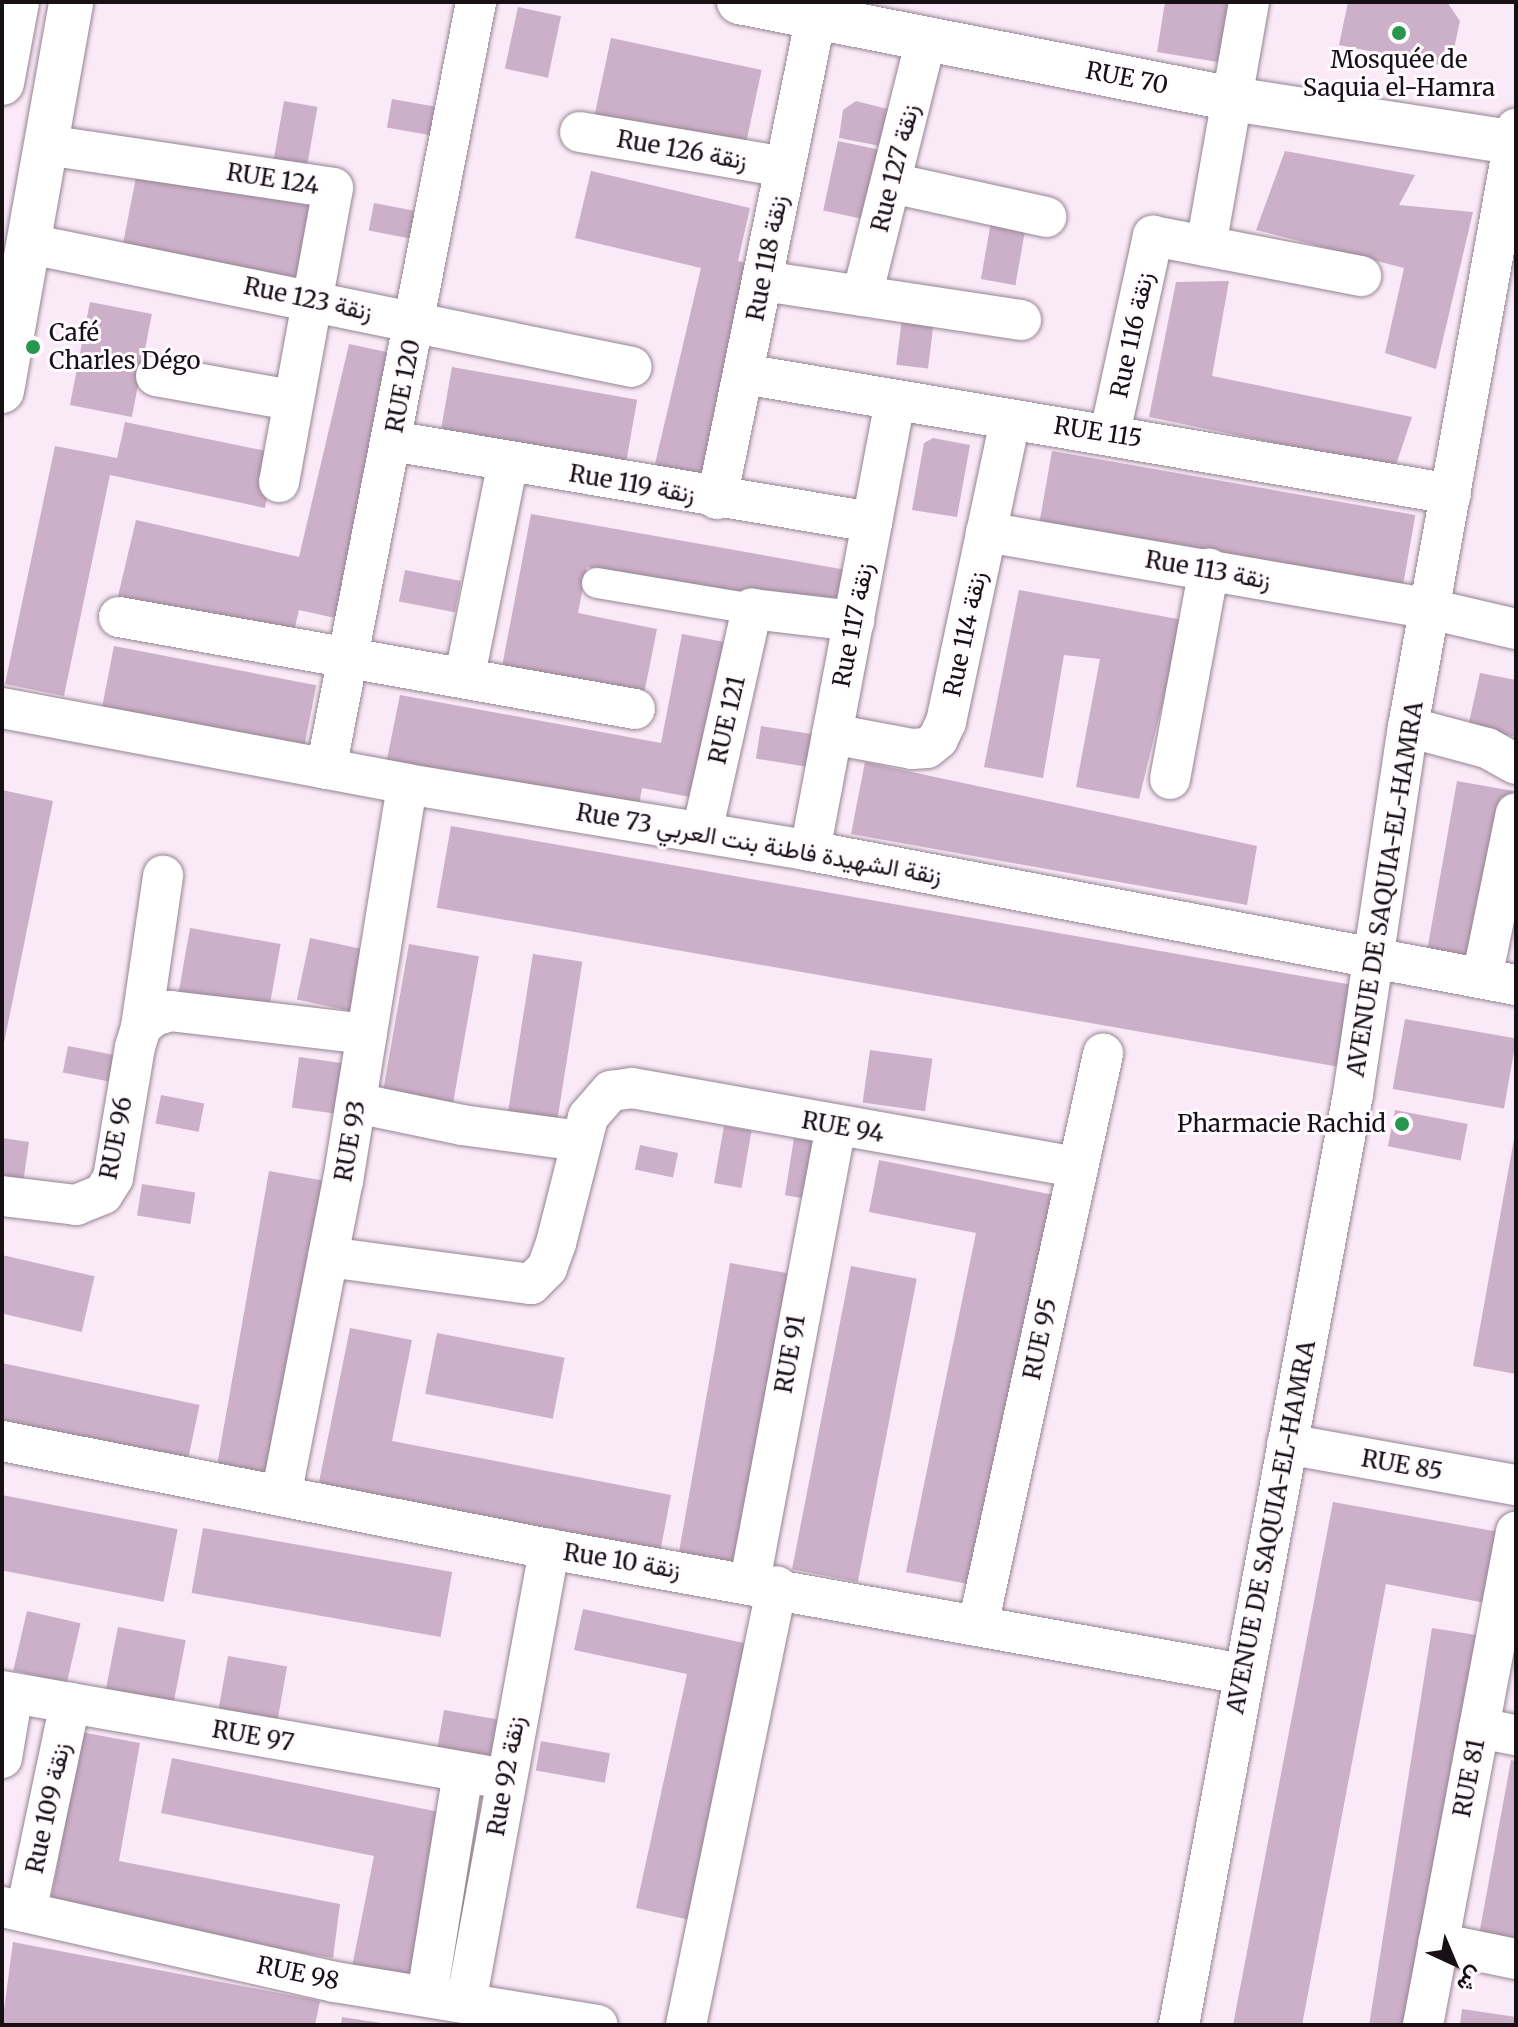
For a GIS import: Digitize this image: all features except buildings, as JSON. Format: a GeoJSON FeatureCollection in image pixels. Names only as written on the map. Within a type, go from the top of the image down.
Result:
{"type":"FeatureCollection","features":[{"type":"Feature","properties":{"kind":"street"},"geometry":{"type":"LineString","coordinates":[[2,83],[17,2]]}},
{"type":"Feature","properties":{"kind":"street"},"geometry":{"type":"LineString","coordinates":[[2,391],[71,2]]}},
{"type":"Feature","properties":{"kind":"street","name":"RUE 120"},"geometry":{"type":"LineString","coordinates":[[326,769],[476,2]]}},
{"type":"Feature","properties":{"kind":"street","name":"RUE 70"},"geometry":{"type":"LineString","coordinates":[[739,2],[1233,99],[1515,138]]}},
{"type":"Feature","properties":{"kind":"street"},"geometry":{"type":"LineString","coordinates":[[1249,2],[1206,246],[1361,276]]}},
{"type":"Feature","properties":{"kind":"street","name":"Rue 118 زنقة"},"geometry":{"type":"LineString","coordinates":[[717,499],[816,16]]}},
{"type":"Feature","properties":{"kind":"street","name":"Rue 127 زنقة"},"geometry":{"type":"LineString","coordinates":[[862,296],[926,39]]}},
{"type":"Feature","properties":{"kind":"street","name":"Rue 126 زنقة"},"geometry":{"type":"LineString","coordinates":[[580,132],[784,167]]}},
{"type":"Feature","properties":{"kind":"street","name":"AVENUE DE SAQUIA-EL-HAMRA"},"geometry":{"type":"LineString","coordinates":[[1179,2025],[1373,962],[1408,727],[1515,138]]}},
{"type":"Feature","properties":{"kind":"street","name":"RUE 124"},"geometry":{"type":"LineString","coordinates":[[46,145],[333,188],[309,298],[279,482]]}},
{"type":"Feature","properties":{"kind":"street"},"geometry":{"type":"LineString","coordinates":[[892,183],[1046,217]]}},
{"type":"Feature","properties":{"kind":"street","name":"Rue 116 زنقة"},"geometry":{"type":"LineString","coordinates":[[1110,433],[1153,236],[1206,246]]}},
{"type":"Feature","properties":{"kind":"street","name":"Rue 123 زنقة"},"geometry":{"type":"LineString","coordinates":[[30,244],[309,298],[632,367]]}},
{"type":"Feature","properties":{"kind":"street"},"geometry":{"type":"LineString","coordinates":[[763,281],[1021,320]]}},
{"type":"Feature","properties":{"kind":"street","name":"RUE 115"},"geometry":{"type":"LineString","coordinates":[[744,374],[1010,420],[1110,433],[1451,494]]}},
{"type":"Feature","properties":{"kind":"street"},"geometry":{"type":"LineString","coordinates":[[156,376],[291,400]]}},
{"type":"Feature","properties":{"kind":"street","name":"Rue 117 زنقة"},"geometry":{"type":"LineString","coordinates":[[810,851],[895,400]]}},
{"type":"Feature","properties":{"kind":"street","name":"Rue 114 زنقة"},"geometry":{"type":"LineString","coordinates":[[832,734],[912,749],[927,748],[938,739],[946,722],[1010,420]]}},
{"type":"Feature","properties":{"kind":"street","name":"Rue 119 زنقة"},"geometry":{"type":"LineString","coordinates":[[392,441],[717,499],[872,522]]}},
{"type":"Feature","properties":{"kind":"street"},"geometry":{"type":"LineString","coordinates":[[465,675],[508,461]]}},
{"type":"Feature","properties":{"kind":"street","name":"Rue 113 زنقة"},"geometry":{"type":"LineString","coordinates":[[986,532],[1430,609],[1516,629]]}},
{"type":"Feature","properties":{"kind":"street"},"geometry":{"type":"LineString","coordinates":[[1170,779],[1209,569]]}},
{"type":"Feature","properties":{"kind":"street"},"geometry":{"type":"LineString","coordinates":[[597,583],[752,609],[854,621]]}},
{"type":"Feature","properties":{"kind":"street","name":"RUE 121"},"geometry":{"type":"LineString","coordinates":[[702,832],[752,609]]}},
{"type":"Feature","properties":{"kind":"street"},"geometry":{"type":"LineString","coordinates":[[119,617],[349,658],[465,675],[635,709]]}},
{"type":"Feature","properties":{"kind":"street","name":"Rue 73 زنقة الشهيدة فاطنة بنت العربي"},"geometry":{"type":"LineString","coordinates":[[2,708],[407,784],[810,851],[1373,962],[1499,982]]}},
{"type":"Feature","properties":{"kind":"street"},"geometry":{"type":"LineString","coordinates":[[1408,727],[1487,748],[1516,764]]}},
{"type":"Feature","properties":{"kind":"street","name":"RUE 93"},"geometry":{"type":"LineString","coordinates":[[281,1496],[356,1103],[407,784]]}},
{"type":"Feature","properties":{"kind":"street"},"geometry":{"type":"LineString","coordinates":[[1499,982],[1516,813]]}},
{"type":"Feature","properties":{"kind":"street","name":"RUE 96"},"geometry":{"type":"LineString","coordinates":[[2,1196],[76,1205],[103,1194],[113,1178],[127,1078],[141,1027],[163,876]]}},
{"type":"Feature","properties":{"kind":"street"},"geometry":{"type":"LineString","coordinates":[[141,1027],[170,1011],[367,1034]]}},
{"type":"Feature","properties":{"kind":"street","name":"RUE 95"},"geometry":{"type":"LineString","coordinates":[[978,1625],[1103,1054]]}},
{"type":"Feature","properties":{"kind":"street","name":"RUE 94"},"geometry":{"type":"LineString","coordinates":[[581,1141],[588,1117],[611,1091],[656,1091],[836,1127],[1077,1167]]}},
{"type":"Feature","properties":{"kind":"street"},"geometry":{"type":"LineString","coordinates":[[328,1257],[531,1284],[547,1268],[556,1243],[581,1141],[462,1125],[356,1103]]}},
{"type":"Feature","properties":{"kind":"street","name":"RUE 91"},"geometry":{"type":"LineString","coordinates":[[686,2025],[763,1584],[836,1127]]}},
{"type":"Feature","properties":{"kind":"street","name":"Rue 10 زنقة"},"geometry":{"type":"LineString","coordinates":[[2,1441],[549,1549],[763,1584],[1243,1674]]}},
{"type":"Feature","properties":{"kind":"street","name":"RUE 85"},"geometry":{"type":"LineString","coordinates":[[1287,1444],[1516,1485]]}},
{"type":"Feature","properties":{"kind":"street","name":"RUE 81"},"geometry":{"type":"LineString","coordinates":[[1423,2025],[1438,1943],[1498,1731],[1516,1532]]}},
{"type":"Feature","properties":{"kind":"street","name":"Rue 92 زنقة"},"geometry":{"type":"LineString","coordinates":[[466,2003],[549,1549]]}},
{"type":"Feature","properties":{"kind":"street"},"geometry":{"type":"LineString","coordinates":[[2,1758],[8,1692]]}},
{"type":"Feature","properties":{"kind":"street","name":"RUE 97"},"geometry":{"type":"LineString","coordinates":[[8,1692],[505,1779]]}},
{"type":"Feature","properties":{"kind":"street","name":"Rue 109 زنقة"},"geometry":{"type":"LineString","coordinates":[[14,1910],[70,1703]]}},
{"type":"Feature","properties":{"kind":"street","name":"Rue 92 زنقة"},"geometry":{"type":"LineString","coordinates":[[427,1995],[463,1772]]}},
{"type":"Feature","properties":{"kind":"street","name":"RUE 98"},"geometry":{"type":"LineString","coordinates":[[14,1910],[335,1982],[597,2025]]}},
{"type":"Feature","properties":{"kind":"street"},"geometry":{"type":"LineString","coordinates":[[1438,1943],[1516,1959]]}},
{"type":"Feature","properties":{"kind":"place","name":"Mosquée de Saquia el-Hamra"},"geometry":{"type":"Point","coordinates":[1399,33]}},
{"type":"Feature","properties":{"kind":"place","name":"Café Charles Dégo"},"geometry":{"type":"Point","coordinates":[33,347]}},
{"type":"Feature","properties":{"kind":"place","name":"Pharmacie Rachid"},"geometry":{"type":"Point","coordinates":[1402,1124]}}]}
